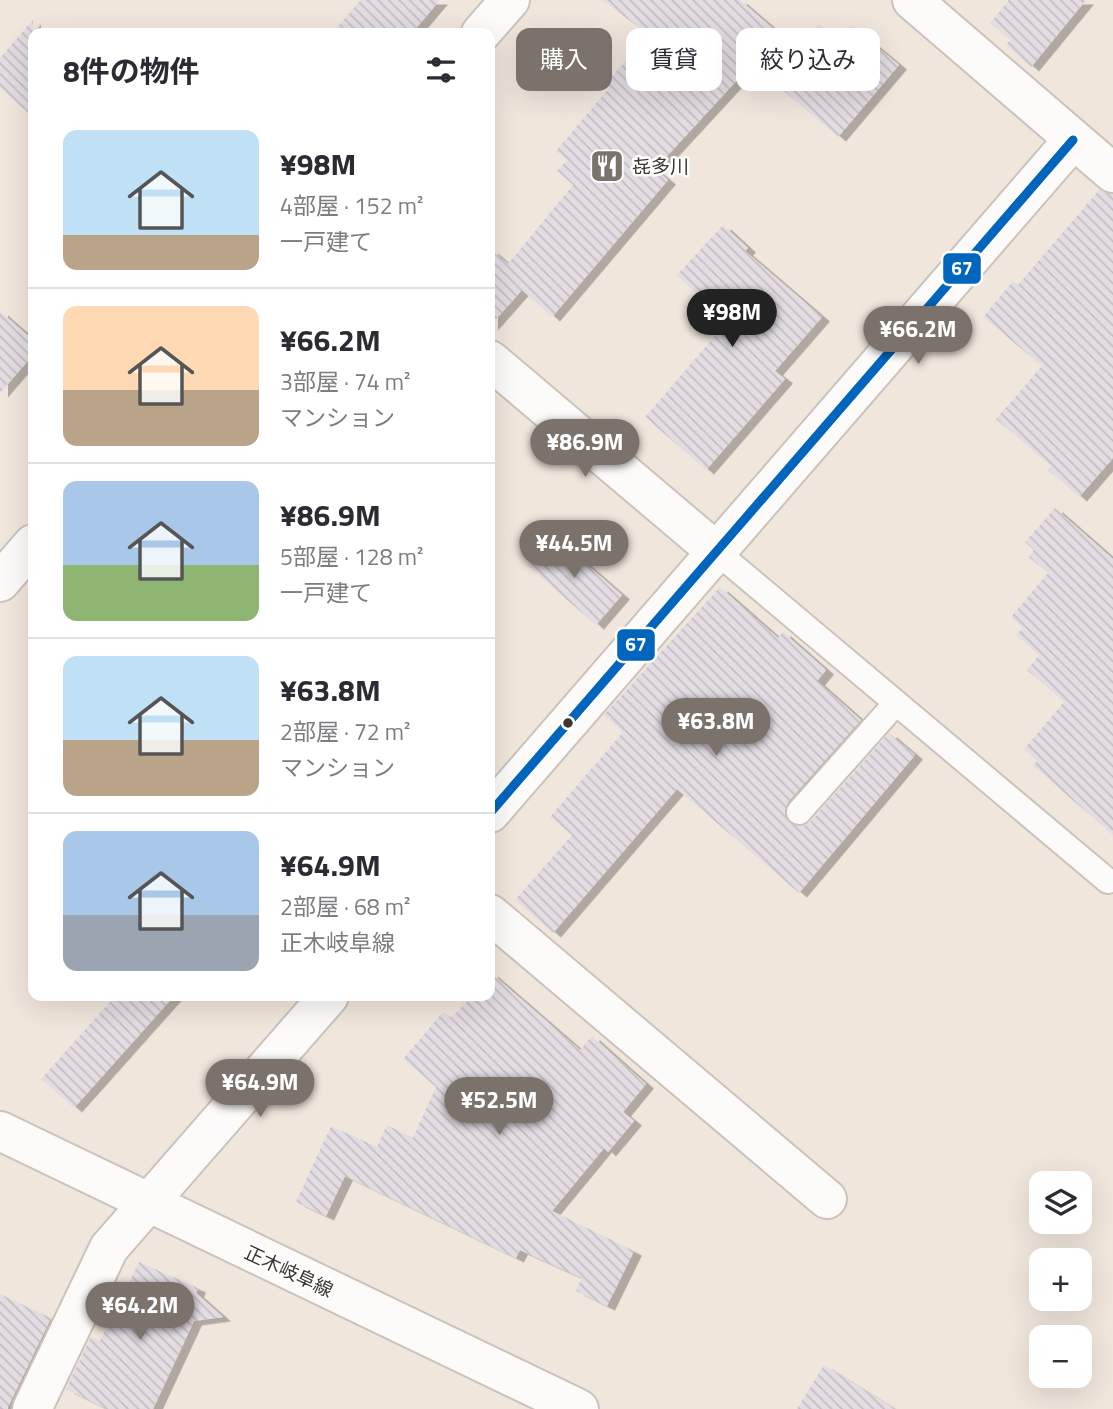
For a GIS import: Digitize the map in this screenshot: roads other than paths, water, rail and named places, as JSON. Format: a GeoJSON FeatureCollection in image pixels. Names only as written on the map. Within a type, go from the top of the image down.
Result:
{"type":"FeatureCollection","features":[{"type":"Feature","properties":{"kind":"street"},"geometry":{"type":"LineString","coordinates":[[485,28],[510,0]]}},
{"type":"Feature","properties":{"kind":"street"},"geometry":{"type":"LineString","coordinates":[[916,1],[1113,173]]}},
{"type":"Feature","properties":{"kind":"street"},"geometry":{"type":"LineString","coordinates":[[495,807],[1073,140]]}},
{"type":"Feature","properties":{"kind":"street"},"geometry":{"type":"LineString","coordinates":[[495,364],[718,553]]}},
{"type":"Feature","properties":{"kind":"street"},"geometry":{"type":"LineString","coordinates":[[0,582],[28,550]]}},
{"type":"Feature","properties":{"kind":"street"},"geometry":{"type":"LineString","coordinates":[[495,918],[827,1199]]}},
{"type":"Feature","properties":{"kind":"street"},"geometry":{"type":"LineString","coordinates":[[33,1409],[109,1248],[145,1203],[325,1001]]}},
{"type":"Feature","properties":{"kind":"street","name":"正木岐阜線"},"geometry":{"type":"LineString","coordinates":[[0,1131],[145,1203],[579,1409]]}},
{"type":"Feature","properties":{"kind":"lane"},"geometry":{"type":"LineString","coordinates":[[718,553],[1108,881]]}},
{"type":"Feature","properties":{"kind":"lane"},"geometry":{"type":"LineString","coordinates":[[799,812],[896,703]]}},
{"type":"Feature","properties":{"kind":"place","name":"㐂多川"},"geometry":{"type":"Point","coordinates":[607,166]}}]}
